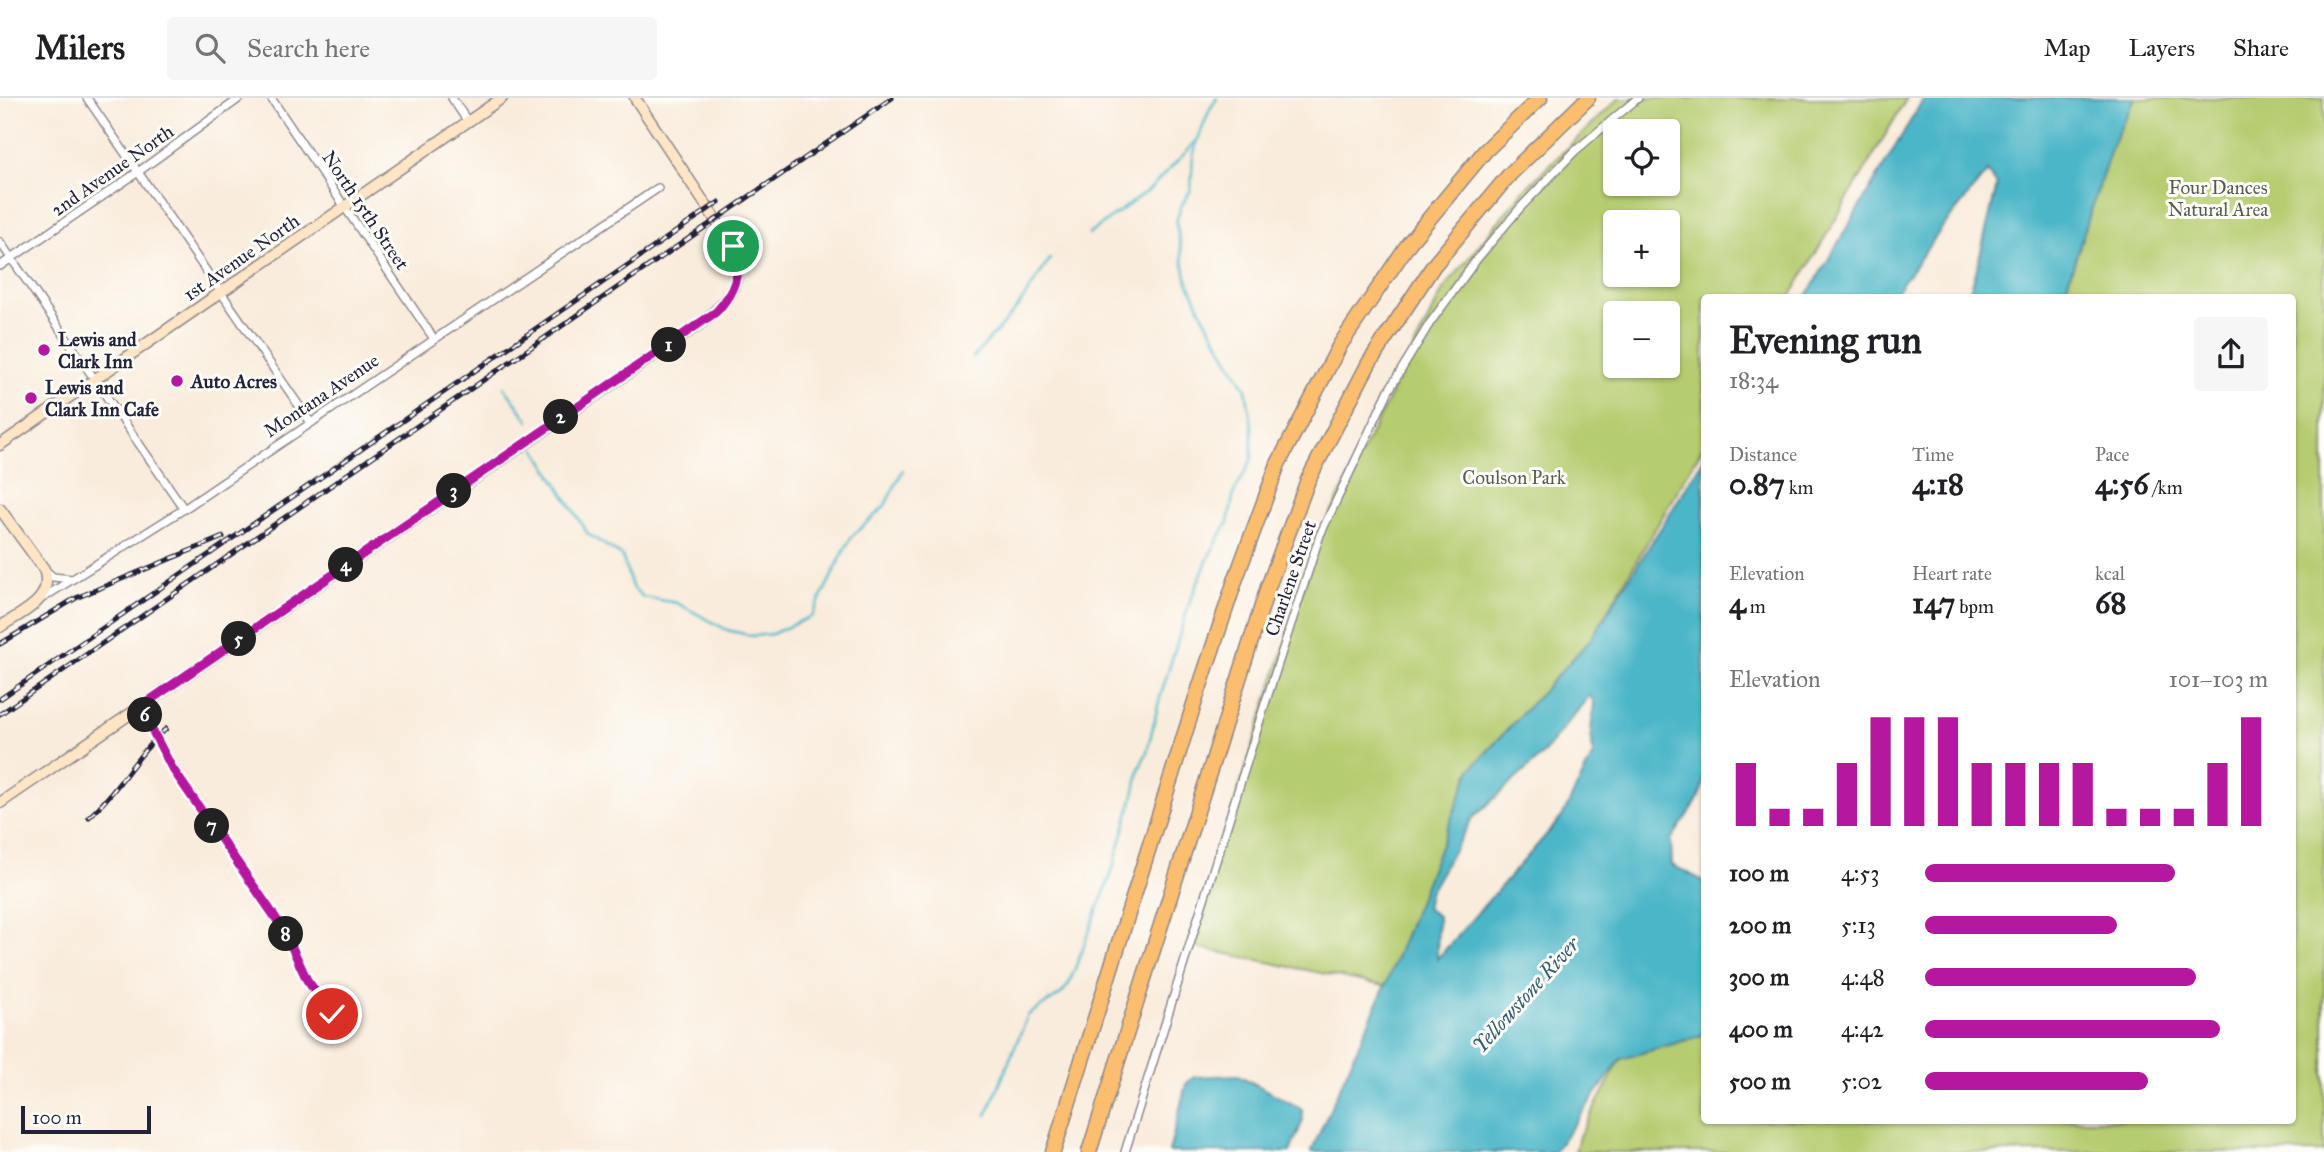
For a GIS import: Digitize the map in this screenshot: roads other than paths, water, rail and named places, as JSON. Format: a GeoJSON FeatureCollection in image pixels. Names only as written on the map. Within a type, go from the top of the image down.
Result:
{"type":"FeatureCollection","features":[{"type":"Feature","properties":{"kind":"highway"},"geometry":{"type":"LineString","coordinates":[[1053,1152],[1196,698],[1278,464],[1340,345],[1409,243],[1485,151],[1540,98]]}},
{"type":"Feature","properties":{"kind":"highway"},"geometry":{"type":"LineString","coordinates":[[1089,1152],[1264,599],[1308,480],[1368,363],[1434,265],[1510,174],[1588,98]]}},
{"type":"Feature","properties":{"kind":"street"},"geometry":{"type":"LineString","coordinates":[[87,98],[311,423]]}},
{"type":"Feature","properties":{"kind":"street","name":"2nd Avenue North"},"geometry":{"type":"LineString","coordinates":[[0,266],[138,172],[240,98]]}},
{"type":"Feature","properties":{"kind":"street","name":"North 15th Street"},"geometry":{"type":"LineString","coordinates":[[271,98],[435,340]]}},
{"type":"Feature","properties":{"kind":"street"},"geometry":{"type":"LineString","coordinates":[[452,98],[468,122]]}},
{"type":"Feature","properties":{"kind":"street","name":"1st Avenue North"},"geometry":{"type":"LineString","coordinates":[[0,445],[502,98]]}},
{"type":"Feature","properties":{"kind":"street"},"geometry":{"type":"LineString","coordinates":[[0,803],[716,312],[731,294],[737,276],[737,256],[707,204],[635,98]]}},
{"type":"Feature","properties":{"kind":"street","name":"Charlene Street"},"geometry":{"type":"LineString","coordinates":[[1125,1152],[1265,704],[1320,535],[1339,492],[1389,390],[1430,323],[1477,259],[1520,208],[1575,151],[1638,98]]}},
{"type":"Feature","properties":{"kind":"street","name":"Montana Avenue"},"geometry":{"type":"LineString","coordinates":[[0,627],[184,509],[658,188]]}},
{"type":"Feature","properties":{"kind":"street"},"geometry":{"type":"LineString","coordinates":[[0,242],[184,509]]}},
{"type":"Feature","properties":{"kind":"street"},"geometry":{"type":"LineString","coordinates":[[0,509],[44,569],[53,577],[73,579]]}},
{"type":"Feature","properties":{"kind":"street"},"geometry":{"type":"LineString","coordinates":[[41,599],[47,579],[44,569]]}},
{"type":"Feature","properties":{"kind":"street"},"geometry":{"type":"LineString","coordinates":[[140,707],[172,768],[284,930],[307,980],[332,1014],[341,1021]]}},
{"type":"Feature","properties":{"kind":"water"},"geometry":{"type":"Polygon","coordinates":[[[1924,98],[2135,98],[2113,143],[2064,294],[1968,294],[1997,185],[1987,172],[1894,294],[1808,294],[1924,98]]]}},
{"type":"Feature","properties":{"kind":"water","name":"Yellowstone River"},"geometry":{"type":"Polygon","coordinates":[[[1701,464],[1701,791],[1671,840],[1672,865],[1701,880],[1701,1035],[1621,1059],[1554,1152],[1311,1152],[1385,986],[1471,769],[1591,639],[1701,464]],[[1590,695],[1541,756],[1472,819],[1429,893],[1426,908],[1438,916],[1437,959],[1562,817],[1593,755],[1591,730],[1594,703],[1590,695]]]}},
{"type":"Feature","properties":{"kind":"water"},"geometry":{"type":"Polygon","coordinates":[[[1238,1075],[1302,1109],[1303,1120],[1290,1152],[1169,1152],[1186,1084],[1194,1077],[1238,1075]]]}},
{"type":"Feature","properties":{"kind":"waterway"},"geometry":{"type":"LineString","coordinates":[[1089,234],[1150,189],[1189,149],[1198,139],[1217,98]]}},
{"type":"Feature","properties":{"kind":"waterway"},"geometry":{"type":"LineString","coordinates":[[987,1115],[1028,1015],[1061,994],[1069,984],[1112,872],[1139,769],[1147,752],[1159,701],[1190,601],[1210,554],[1228,522],[1234,493],[1252,459],[1252,426],[1246,389],[1204,317],[1186,277],[1176,222],[1181,206],[1191,190],[1193,156],[1198,139]]}},
{"type":"Feature","properties":{"kind":"waterway"},"geometry":{"type":"LineString","coordinates":[[973,358],[1018,307],[1050,259]]}},
{"type":"Feature","properties":{"kind":"waterway"},"geometry":{"type":"LineString","coordinates":[[504,387],[529,421]]}},
{"type":"Feature","properties":{"kind":"waterway"},"geometry":{"type":"LineString","coordinates":[[536,449],[588,534],[622,556],[632,587],[643,597],[677,603],[727,630],[753,636],[772,634],[812,616],[851,537],[884,507],[903,470]]}},
{"type":"Feature","properties":{"kind":"railway"},"geometry":{"type":"LineString","coordinates":[[0,714],[892,98]]}},
{"type":"Feature","properties":{"kind":"railway"},"geometry":{"type":"LineString","coordinates":[[0,699],[719,202]]}},
{"type":"Feature","properties":{"kind":"railway"},"geometry":{"type":"LineString","coordinates":[[0,644],[76,598],[223,537]]}},
{"type":"Feature","properties":{"kind":"railway"},"geometry":{"type":"LineString","coordinates":[[89,817],[166,729]]}},
{"type":"Feature","properties":{"kind":"place","name":"Lewis and Clark Inn"},"geometry":{"type":"Point","coordinates":[44,350]}},
{"type":"Feature","properties":{"kind":"place","name":"Auto Acres"},"geometry":{"type":"Point","coordinates":[177,381]}},
{"type":"Feature","properties":{"kind":"place","name":"Lewis and Clark Inn Cafe"},"geometry":{"type":"Point","coordinates":[31,398]}},
{"type":"Feature","properties":{"kind":"park label","name":"Four Dances Natural Area"},"geometry":{"type":"Point","coordinates":[2218,198]}},
{"type":"Feature","properties":{"kind":"park label","name":"Coulson Park"},"geometry":{"type":"Point","coordinates":[1514,477]}}]}
